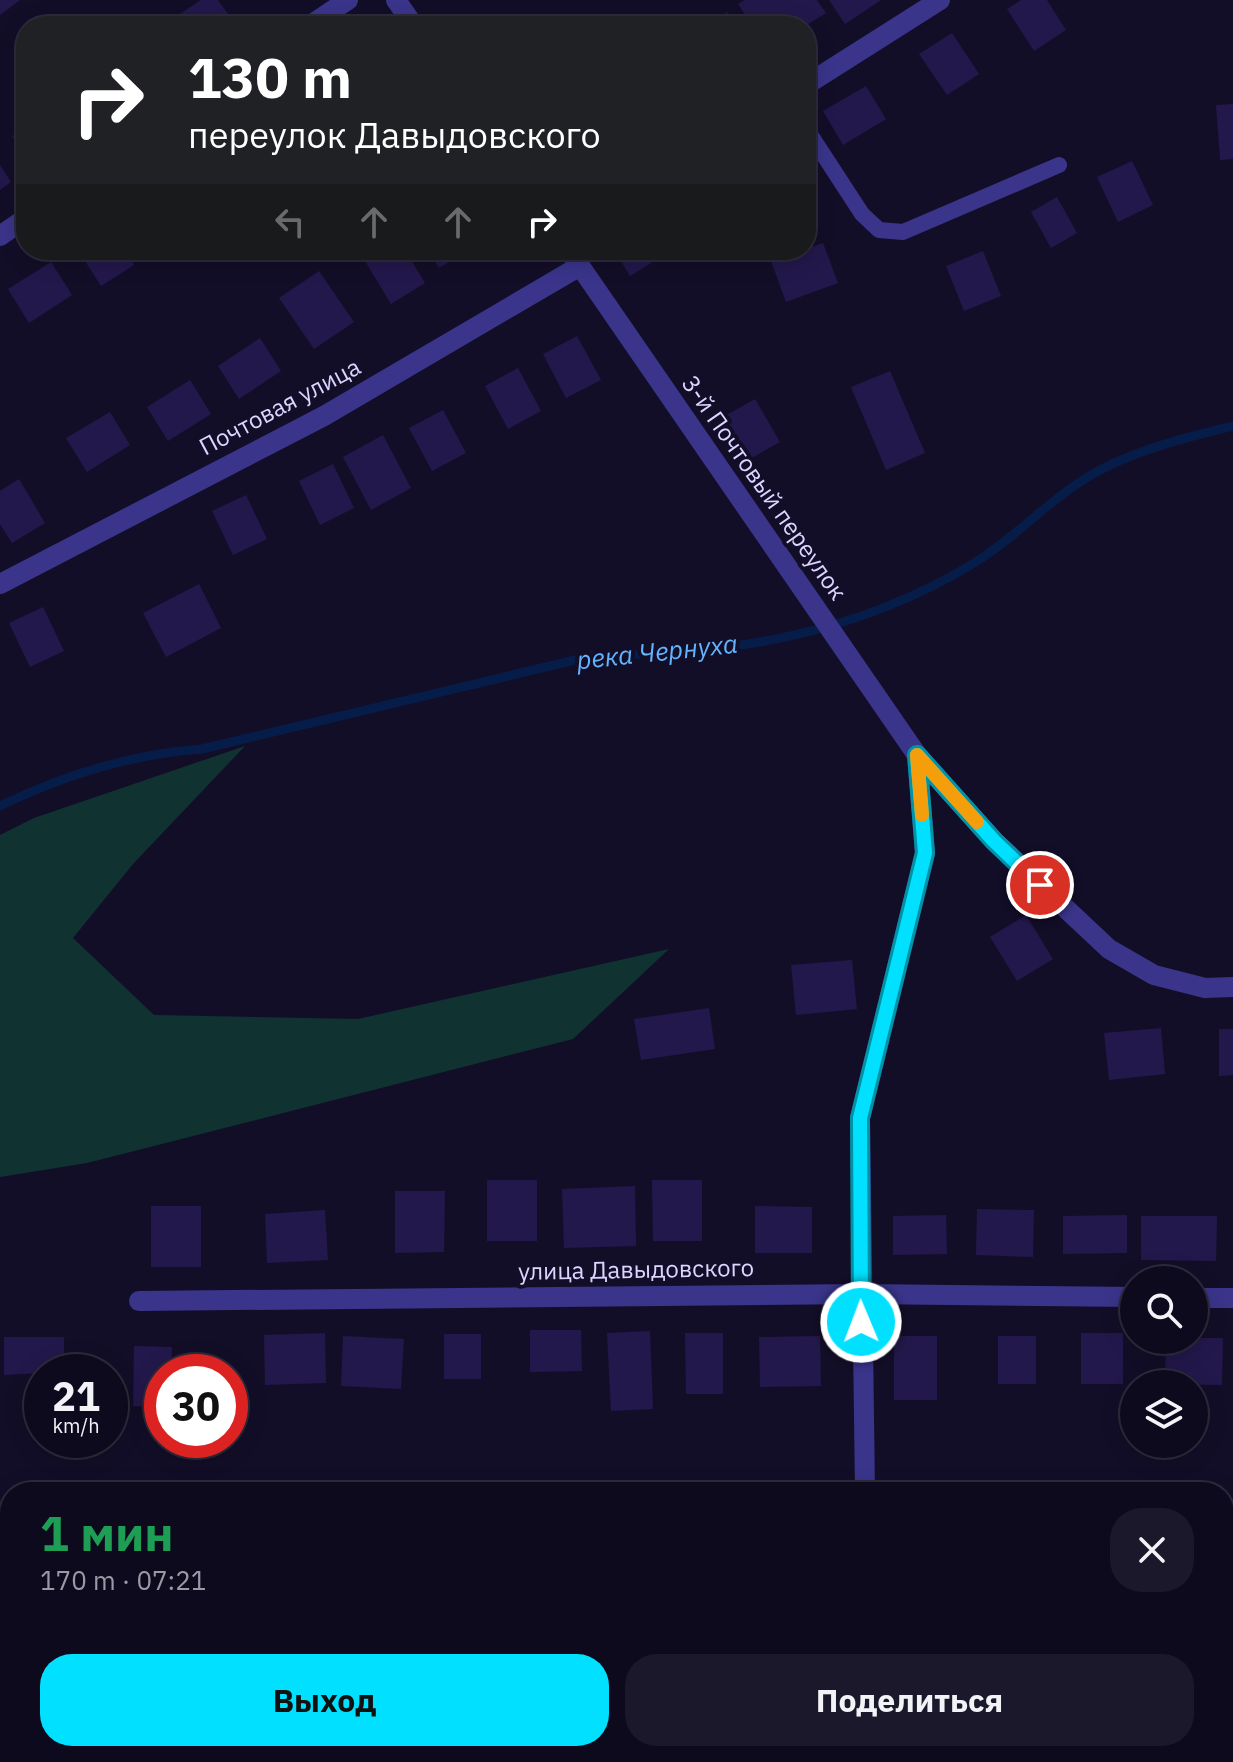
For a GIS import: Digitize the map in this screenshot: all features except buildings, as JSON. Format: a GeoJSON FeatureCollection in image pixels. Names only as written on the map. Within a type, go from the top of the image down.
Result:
{"type":"FeatureCollection","features":[{"type":"Feature","properties":{"kind":"street"},"geometry":{"type":"LineString","coordinates":[[324,16],[348,0]]}},
{"type":"Feature","properties":{"kind":"street"},"geometry":{"type":"LineString","coordinates":[[816,79],[940,0]]}},
{"type":"Feature","properties":{"kind":"street","name":"Почтовая улица"},"geometry":{"type":"LineString","coordinates":[[0,584],[324,416],[571,260]]}},
{"type":"Feature","properties":{"kind":"street","name":"3-й Почтовый переулок"},"geometry":{"type":"LineString","coordinates":[[575,260],[917,755],[994,841],[1109,949],[1154,975],[1205,988],[1233,987]]}},
{"type":"Feature","properties":{"kind":"street"},"geometry":{"type":"LineString","coordinates":[[865,1482],[860,1118],[925,853],[917,755]]}},
{"type":"Feature","properties":{"kind":"street","name":"улица Давыдовского"},"geometry":{"type":"LineString","coordinates":[[139,1301],[861,1294],[1120,1297]]}},
{"type":"Feature","properties":{"kind":"street"},"geometry":{"type":"LineString","coordinates":[[1208,1298],[1233,1298]]}},
{"type":"Feature","properties":{"kind":"lane"},"geometry":{"type":"LineString","coordinates":[[816,143],[862,214],[879,230],[903,232],[1059,165]]}},
{"type":"Feature","properties":{"kind":"green space"},"geometry":{"type":"Polygon","coordinates":[[[245,746],[133,864],[73,938],[154,1015],[358,1019],[669,949],[573,1039],[87,1163],[0,1177],[0,835],[34,818],[245,746]]]}},
{"type":"Feature","properties":{"kind":"waterway","name":"река Чернуха"},"geometry":{"type":"LineString","coordinates":[[0,806],[73,776],[124,761],[202,749],[596,655],[695,651],[744,645],[839,623],[885,607],[974,563],[1066,491],[1097,472],[1154,448],[1233,426]]}},
{"type":"Feature","properties":{"kind":"slow traffic"},"geometry":{"type":"LineString","coordinates":[[922,815],[917,755],[977,822]]}},
{"type":"Feature","properties":{"kind":"route"},"geometry":{"type":"LineString","coordinates":[[861,1322],[860,1118],[925,853],[917,755],[994,841],[1040,885]]}}]}
